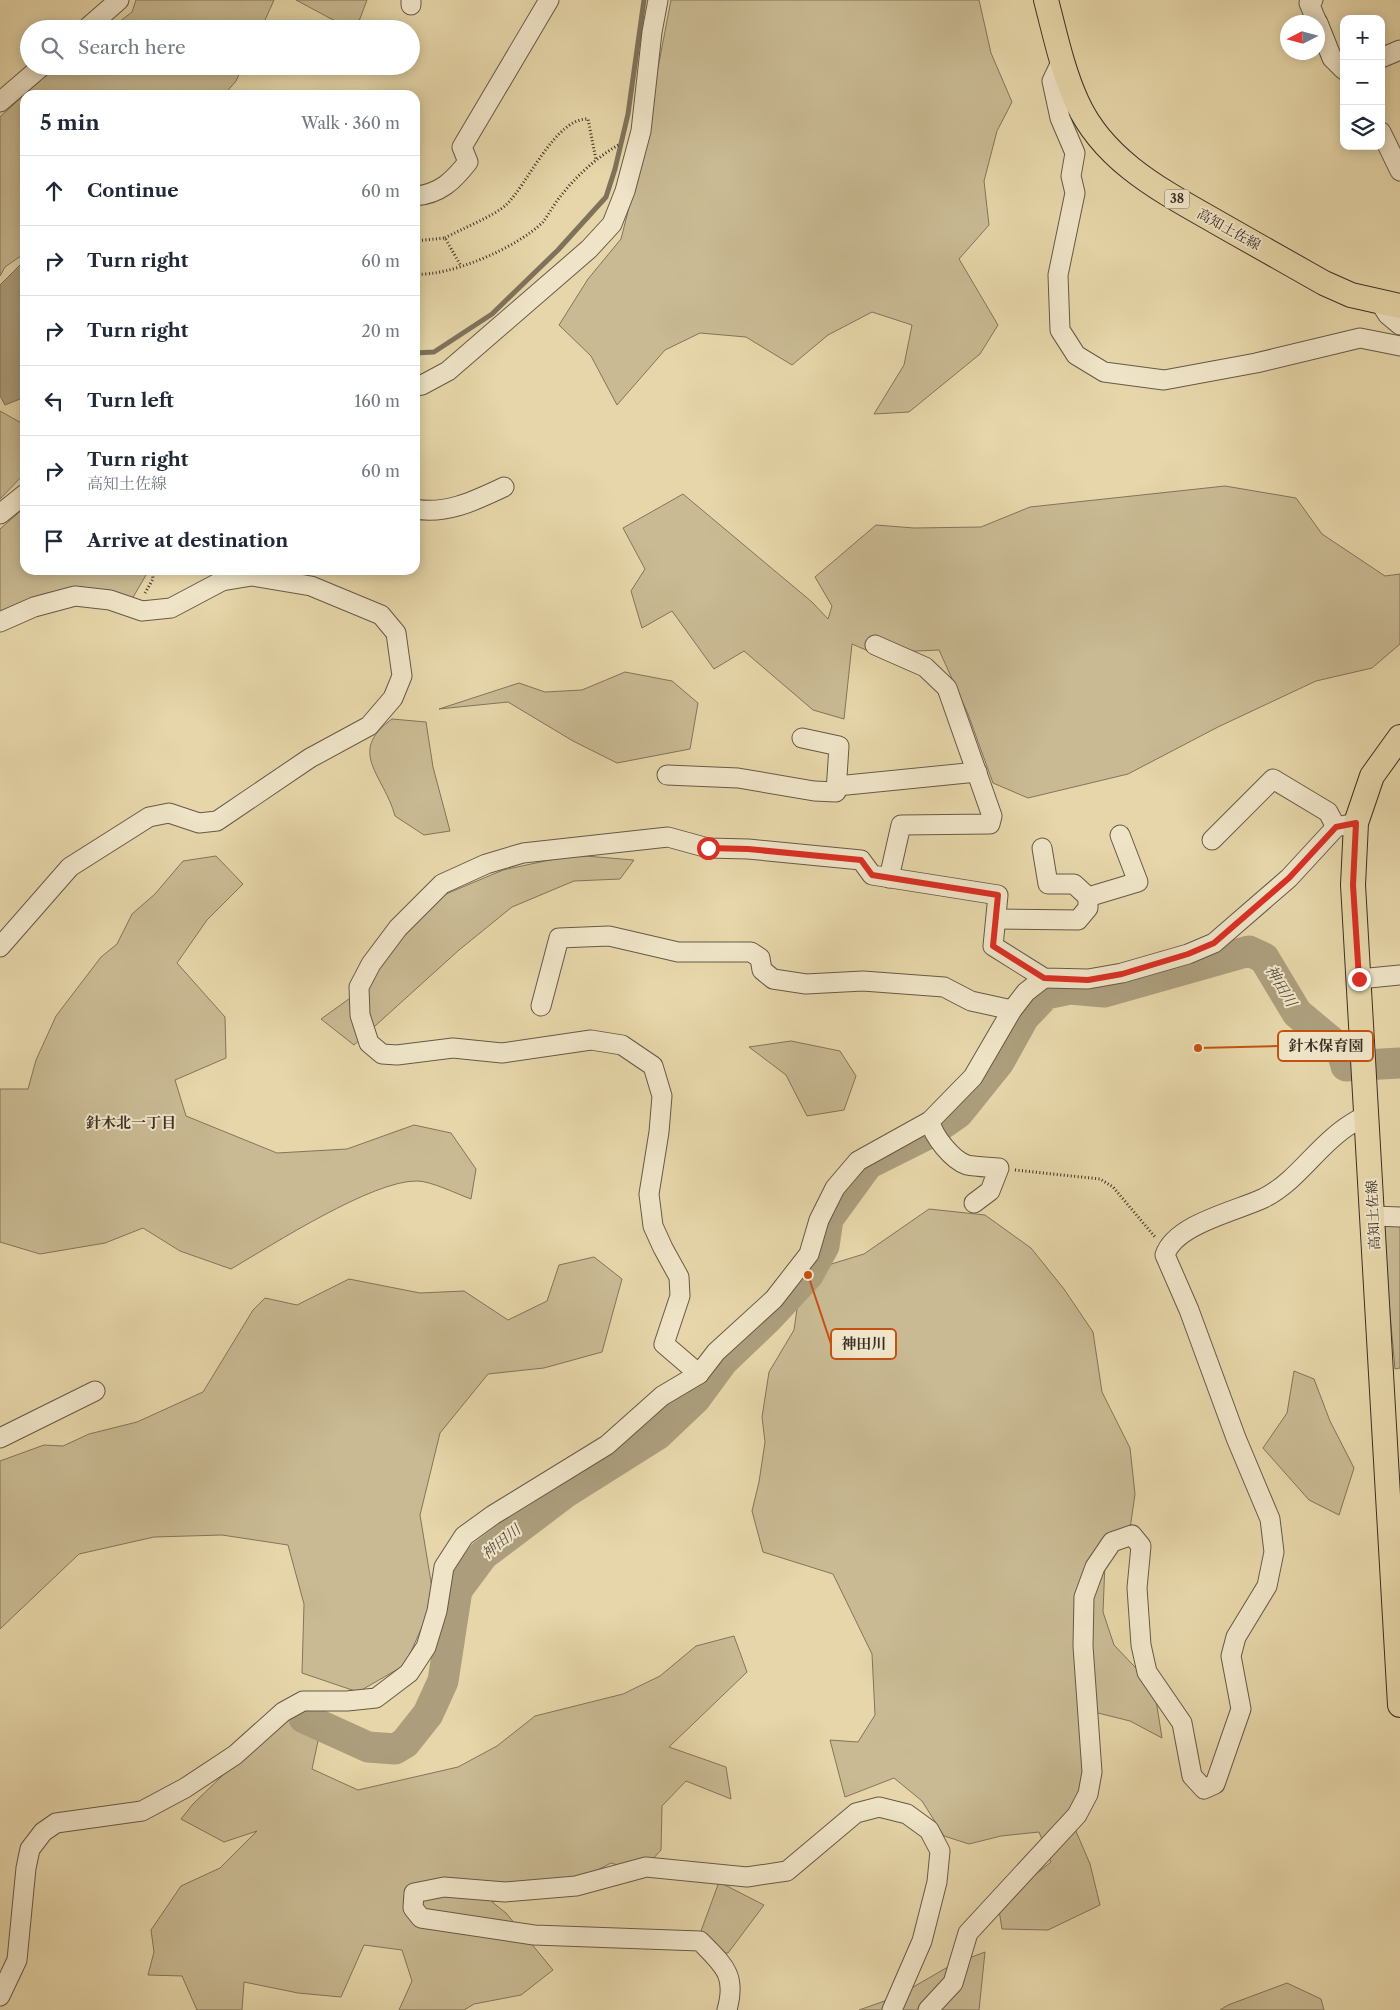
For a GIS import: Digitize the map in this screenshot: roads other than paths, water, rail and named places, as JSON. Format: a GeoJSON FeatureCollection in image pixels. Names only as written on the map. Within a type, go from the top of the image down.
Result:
{"type":"FeatureCollection","features":[{"type":"Feature","properties":{"kind":"main road","name":"高知土佐線"},"geometry":{"type":"LineString","coordinates":[[1046,0],[1062,60],[1077,103],[1097,135],[1114,155],[1148,183],[1324,282],[1351,295],[1389,303]]}},
{"type":"Feature","properties":{"kind":"main road","name":"高知土佐線"},"geometry":{"type":"LineString","coordinates":[[1398,745],[1372,776],[1346,825],[1353,885],[1374,1216],[1397,1597],[1400,1705]]}},
{"type":"Feature","properties":{"kind":"street"},"geometry":{"type":"LineString","coordinates":[[96,20],[119,0]]}},
{"type":"Feature","properties":{"kind":"street"},"geometry":{"type":"LineString","coordinates":[[420,196],[430,195],[452,183],[468,162],[462,148],[549,0]]}},
{"type":"Feature","properties":{"kind":"street"},"geometry":{"type":"LineString","coordinates":[[420,385],[448,371],[589,249],[612,224],[625,191],[638,142],[658,0]]}},
{"type":"Feature","properties":{"kind":"street"},"geometry":{"type":"LineString","coordinates":[[1313,0],[1309,3],[1314,15]]}},
{"type":"Feature","properties":{"kind":"street"},"geometry":{"type":"LineString","coordinates":[[1325,42],[1332,58],[1340,66]]}},
{"type":"Feature","properties":{"kind":"street"},"geometry":{"type":"LineString","coordinates":[[1385,56],[1400,50]]}},
{"type":"Feature","properties":{"kind":"street"},"geometry":{"type":"LineString","coordinates":[[1062,60],[1052,81],[1060,118],[1075,153],[1071,176],[1075,193],[1058,275],[1060,330],[1076,355],[1104,372],[1164,380],[1256,363],[1360,338],[1400,346]]}},
{"type":"Feature","properties":{"kind":"street"},"geometry":{"type":"LineString","coordinates":[[0,102],[32,75]]}},
{"type":"Feature","properties":{"kind":"street"},"geometry":{"type":"LineString","coordinates":[[1385,140],[1400,171]]}},
{"type":"Feature","properties":{"kind":"street"},"geometry":{"type":"LineString","coordinates":[[1389,303],[1388,315],[1400,325]]}},
{"type":"Feature","properties":{"kind":"street"},"geometry":{"type":"LineString","coordinates":[[420,510],[432,512],[470,503],[504,487]]}},
{"type":"Feature","properties":{"kind":"street"},"geometry":{"type":"LineString","coordinates":[[0,514],[20,498]]}},
{"type":"Feature","properties":{"kind":"street"},"geometry":{"type":"LineString","coordinates":[[0,622],[34,607],[75,596],[110,600],[142,611],[171,608],[222,581],[252,576],[311,586],[381,615],[396,633],[402,676],[393,698],[369,726],[310,758],[218,821],[198,823],[169,813],[149,817],[70,867],[0,947]]}},
{"type":"Feature","properties":{"kind":"street"},"geometry":{"type":"LineString","coordinates":[[874,645],[925,667],[947,688],[992,816],[990,824],[901,826],[889,878]]}},
{"type":"Feature","properties":{"kind":"street"},"geometry":{"type":"LineString","coordinates":[[667,775],[738,778],[814,791],[836,792],[839,746],[802,738]]}},
{"type":"Feature","properties":{"kind":"street"},"geometry":{"type":"LineString","coordinates":[[837,786],[978,772]]}},
{"type":"Feature","properties":{"kind":"street"},"geometry":{"type":"LineString","coordinates":[[699,1374],[664,1344],[680,1296],[679,1277],[653,1226],[649,1194],[659,1132],[662,1096],[652,1066],[622,1045],[592,1040],[502,1054],[454,1048],[397,1055],[382,1054],[369,1043],[360,1015],[359,987],[371,964],[398,928],[442,884],[486,864],[523,853],[668,837],[708,848],[748,849],[861,860],[872,875],[998,895],[993,946],[1044,978],[1088,980],[1122,974],[1188,954],[1214,943],[1289,878],[1346,825],[1328,812],[1273,780],[1212,840]]}},
{"type":"Feature","properties":{"kind":"street"},"geometry":{"type":"LineString","coordinates":[[1088,897],[1138,882],[1120,834]]}},
{"type":"Feature","properties":{"kind":"street"},"geometry":{"type":"LineString","coordinates":[[997,919],[1078,920],[1088,908],[1088,897],[1074,884],[1048,884],[1042,848]]}},
{"type":"Feature","properties":{"kind":"street"},"geometry":{"type":"LineString","coordinates":[[541,1006],[559,938],[609,936],[678,952],[751,952],[760,958],[762,970],[773,979],[806,984],[863,981],[944,988],[972,1001],[1012,1010]]}},
{"type":"Feature","properties":{"kind":"street"},"geometry":{"type":"LineString","coordinates":[[1359,979],[1400,975]]}},
{"type":"Feature","properties":{"kind":"street"},"geometry":{"type":"LineString","coordinates":[[0,1996],[17,1960],[26,1868],[30,1849],[43,1832],[56,1823],[142,1811],[185,1788],[235,1755],[283,1712],[304,1701],[347,1701],[376,1698],[409,1673],[426,1647],[437,1610],[444,1567],[464,1536],[493,1515],[607,1445],[662,1396],[699,1374],[716,1352],[774,1299],[809,1254],[819,1220],[835,1188],[858,1161],[930,1121],[973,1077],[1012,1010],[1026,992],[1044,978]]}},
{"type":"Feature","properties":{"kind":"street"},"geometry":{"type":"LineString","coordinates":[[928,2010],[953,1983],[968,1933],[1076,1815],[1088,1794],[1092,1772],[1083,1646],[1084,1597],[1095,1566],[1112,1542],[1132,1535],[1141,1546],[1137,1588],[1141,1645],[1147,1672],[1182,1723],[1192,1776],[1204,1789],[1215,1784],[1241,1709],[1231,1656],[1236,1637],[1267,1586],[1274,1552],[1270,1519],[1236,1438],[1189,1310],[1165,1255],[1168,1246],[1189,1231],[1224,1212],[1264,1198],[1288,1183],[1344,1129],[1367,1114]]}},
{"type":"Feature","properties":{"kind":"street"},"geometry":{"type":"LineString","coordinates":[[930,1121],[931,1128],[950,1153],[966,1164],[999,1168],[990,1191],[974,1203]]}},
{"type":"Feature","properties":{"kind":"street"},"geometry":{"type":"LineString","coordinates":[[1374,1216],[1400,1217]]}},
{"type":"Feature","properties":{"kind":"street"},"geometry":{"type":"LineString","coordinates":[[0,1438],[95,1391]]}},
{"type":"Feature","properties":{"kind":"street"},"geometry":{"type":"LineString","coordinates":[[727,2010],[730,1998],[727,1969],[700,1941],[534,1935],[422,1918],[413,1908],[414,1893],[444,1887],[505,1892],[576,1886],[646,1867],[748,1877],[787,1871],[856,1813],[879,1807],[907,1814],[929,1830],[940,1851],[937,1882],[922,1942],[892,2010]]}},
{"type":"Feature","properties":{"kind":"waterway"},"geometry":{"type":"LineString","coordinates":[[420,353],[434,352],[492,314],[558,250],[606,197],[615,169],[628,114],[644,0]]}},
{"type":"Feature","properties":{"kind":"waterway","name":"神田川"},"geometry":{"type":"LineString","coordinates":[[304,1718],[368,1747],[395,1749],[405,1743],[428,1714],[443,1681],[457,1590],[483,1555],[565,1493],[657,1435],[695,1399],[723,1361],[769,1317],[808,1275],[824,1246],[828,1219],[868,1164],[928,1134],[958,1113],[999,1062],[1024,1017],[1046,994],[1070,989],[1104,992],[1249,951],[1264,958],[1297,1013],[1333,1043],[1343,1055],[1346,1066],[1400,1063]]}},
{"type":"Feature","properties":{"kind":"place","name":"針木保育園"},"geometry":{"type":"Point","coordinates":[1198,1048]}},
{"type":"Feature","properties":{"kind":"place","name":"神田川"},"geometry":{"type":"Point","coordinates":[808,1275]}},
{"type":"Feature","properties":{"kind":"district","name":"針木北一丁目"},"geometry":{"type":"Point","coordinates":[131,1123]}}]}
